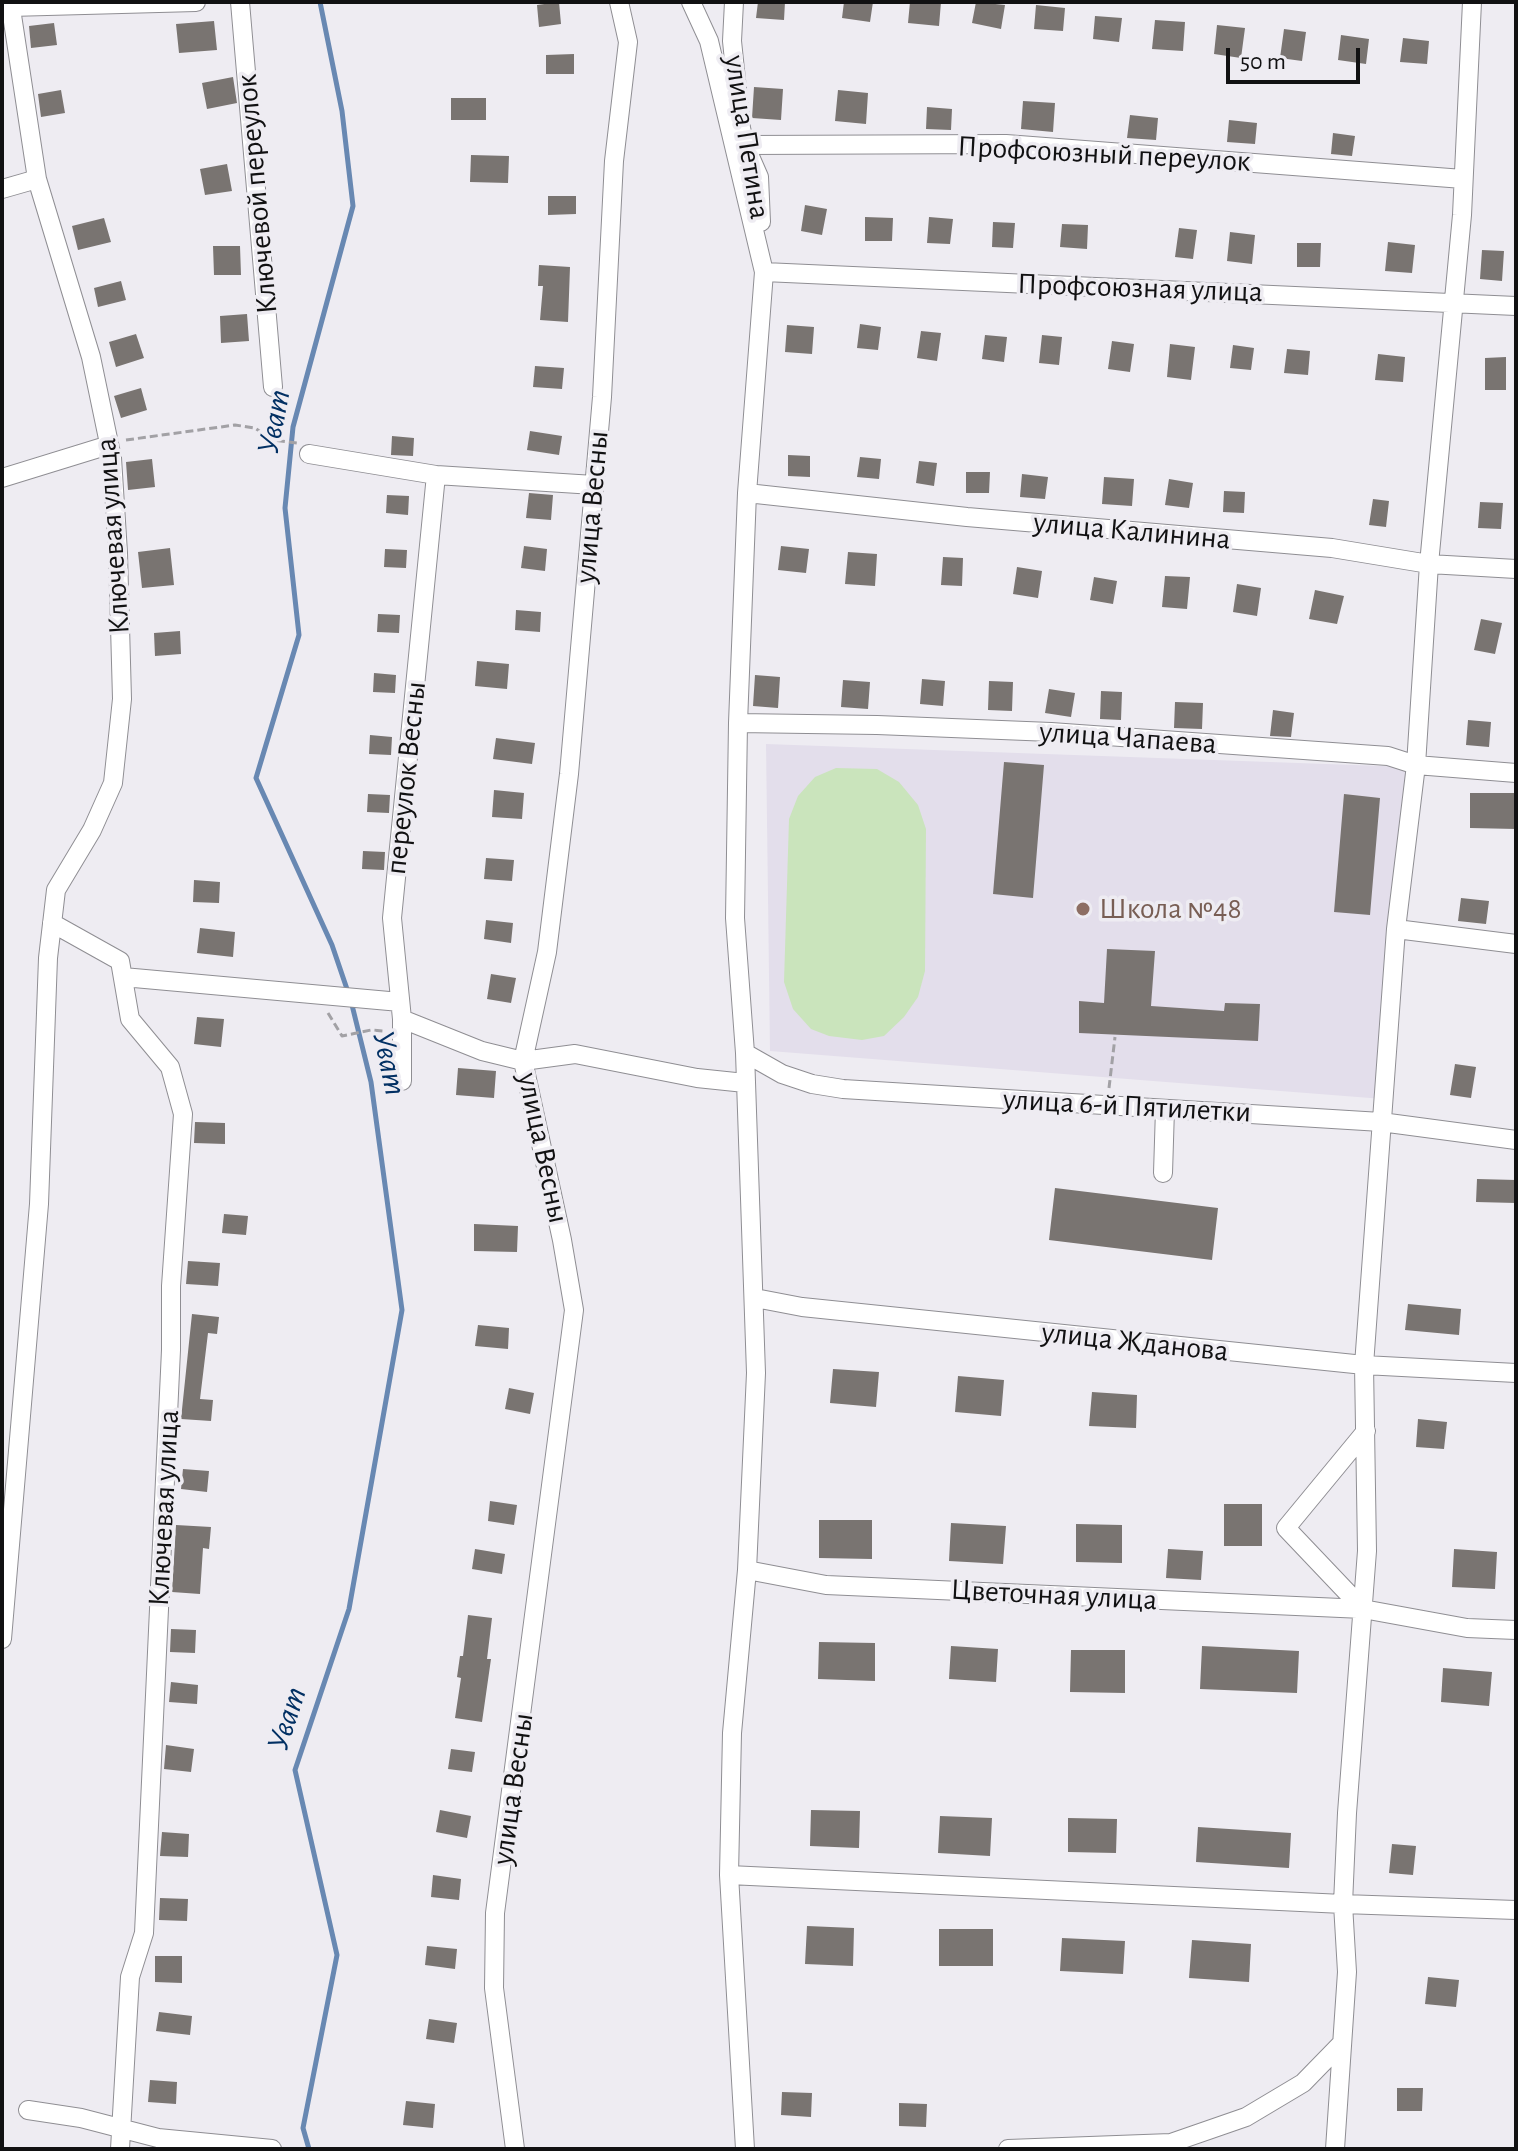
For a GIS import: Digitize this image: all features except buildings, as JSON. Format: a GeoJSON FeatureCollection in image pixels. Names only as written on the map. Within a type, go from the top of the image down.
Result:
{"type":"FeatureCollection","features":[{"type":"Feature","properties":{"kind":"street"},"geometry":{"type":"LineString","coordinates":[[10,5],[196,2]]}},
{"type":"Feature","properties":{"kind":"street","name":"Ключевой переулок"},"geometry":{"type":"LineString","coordinates":[[240,2],[273,387]]}},
{"type":"Feature","properties":{"kind":"street","name":"улица Весны"},"geometry":{"type":"LineString","coordinates":[[515,2149],[494,1988],[495,1913],[574,1310],[523,1061],[547,952],[568,789],[602,397],[614,161],[628,42],[619,2]]}},
{"type":"Feature","properties":{"kind":"street"},"geometry":{"type":"LineString","coordinates":[[691,2],[709,41],[764,272],[747,493],[738,723],[735,918],[745,1053],[747,1184],[755,1298],[756,1373],[747,1570],[732,1733],[729,1875],[745,2149]]}},
{"type":"Feature","properties":{"kind":"street","name":"улица Петина"},"geometry":{"type":"LineString","coordinates":[[734,2],[732,41],[745,145],[759,177],[764,272]]}},
{"type":"Feature","properties":{"kind":"street"},"geometry":{"type":"LineString","coordinates":[[1335,2149],[1347,1972],[1343,1904],[1367,1551],[1364,1365],[1396,929],[1416,765],[1429,564],[1455,302],[1472,2]]}},
{"type":"Feature","properties":{"kind":"street","name":"Ключевая улица"},"geometry":{"type":"LineString","coordinates":[[2,1639],[39,1204],[48,958],[56,890],[92,830],[113,783],[122,699],[118,553],[109,445],[91,357],[37,179],[10,5]]}},
{"type":"Feature","properties":{"kind":"street","name":"Профсоюзный переулок"},"geometry":{"type":"LineString","coordinates":[[745,145],[1006,144],[1463,179]]}},
{"type":"Feature","properties":{"kind":"street"},"geometry":{"type":"LineString","coordinates":[[2,189],[37,179]]}},
{"type":"Feature","properties":{"kind":"street","name":"Профсоюзная улица"},"geometry":{"type":"LineString","coordinates":[[764,272],[1516,306]]}},
{"type":"Feature","properties":{"kind":"street"},"geometry":{"type":"LineString","coordinates":[[2,478],[109,445]]}},
{"type":"Feature","properties":{"kind":"street"},"geometry":{"type":"LineString","coordinates":[[303,448],[436,475],[594,485]]}},
{"type":"Feature","properties":{"kind":"street","name":"переулок Весны"},"geometry":{"type":"LineString","coordinates":[[402,1081],[401,1010],[392,918],[436,475]]}},
{"type":"Feature","properties":{"kind":"street","name":"улица Калинина"},"geometry":{"type":"LineString","coordinates":[[747,493],[967,517],[1332,548],[1429,564],[1516,569]]}},
{"type":"Feature","properties":{"kind":"street","name":"улица Чапаева"},"geometry":{"type":"LineString","coordinates":[[738,723],[1051,732],[1388,756],[1416,765],[1516,773]]}},
{"type":"Feature","properties":{"kind":"street"},"geometry":{"type":"LineString","coordinates":[[52,923],[120,961],[123,977],[317,996],[401,1010],[482,1051],[523,1061],[575,1054],[697,1078],[745,1083]]}},
{"type":"Feature","properties":{"kind":"street"},"geometry":{"type":"LineString","coordinates":[[1396,929],[1516,944]]}},
{"type":"Feature","properties":{"kind":"street","name":"Ключевая улица"},"geometry":{"type":"LineString","coordinates":[[120,2140],[130,1977],[144,1933],[171,1350],[171,1286],[183,1114],[170,1067],[130,1019],[123,977]]}},
{"type":"Feature","properties":{"kind":"street","name":"улица 6-й Пятилетки"},"geometry":{"type":"LineString","coordinates":[[745,1053],[782,1074],[827,1087],[1108,1097],[1165,1109],[1381,1122],[1516,1140]]}},
{"type":"Feature","properties":{"kind":"street"},"geometry":{"type":"LineString","coordinates":[[1163,1173],[1165,1109]]}},
{"type":"Feature","properties":{"kind":"street","name":"улица Жданова"},"geometry":{"type":"LineString","coordinates":[[755,1298],[802,1307],[1364,1365],[1516,1373]]}},
{"type":"Feature","properties":{"kind":"street"},"geometry":{"type":"LineString","coordinates":[[1363,1609],[1286,1528],[1366,1431]]}},
{"type":"Feature","properties":{"kind":"street","name":"Цветочная улица"},"geometry":{"type":"LineString","coordinates":[[747,1570],[826,1585],[1363,1609],[1467,1628],[1516,1630]]}},
{"type":"Feature","properties":{"kind":"street"},"geometry":{"type":"LineString","coordinates":[[729,1875],[1516,1910]]}},
{"type":"Feature","properties":{"kind":"street"},"geometry":{"type":"LineString","coordinates":[[1008,2149],[1171,2143],[1246,2117],[1303,2083],[1342,2043]]}},
{"type":"Feature","properties":{"kind":"street"},"geometry":{"type":"LineString","coordinates":[[28,2110],[81,2118],[120,2140],[158,2138],[272,2149]]}},
{"type":"Feature","properties":{"kind":"path"},"geometry":{"type":"LineString","coordinates":[[109,445],[235,425],[255,428],[272,440],[303,448]]}},
{"type":"Feature","properties":{"kind":"path"},"geometry":{"type":"LineString","coordinates":[[317,996],[342,1036],[371,1030]]}},
{"type":"Feature","properties":{"kind":"path"},"geometry":{"type":"LineString","coordinates":[[1108,1097],[1115,1037]]}},
{"type":"Feature","properties":{"kind":"shaded area","name":"Школа №48"},"geometry":{"type":"Polygon","coordinates":[[[766,744],[1410,767],[1383,1099],[770,1051],[766,744]]]}},
{"type":"Feature","properties":{"kind":"green space"},"geometry":{"type":"Polygon","coordinates":[[[836,768],[877,769],[899,782],[918,805],[926,829],[925,971],[918,997],[904,1017],[884,1036],[862,1040],[829,1036],[811,1029],[793,1009],[784,982],[789,819],[798,796],[815,777],[836,768]]]}},
{"type":"Feature","properties":{"kind":"waterway","name":"Уват"},"geometry":{"type":"LineString","coordinates":[[320,2],[342,111],[353,206],[293,427],[285,508],[299,635],[256,778],[332,945],[348,992]]}},
{"type":"Feature","properties":{"kind":"waterway","name":"Уват"},"geometry":{"type":"LineString","coordinates":[[309,2149],[303,2128],[337,1955],[295,1770],[349,1609],[402,1310],[371,1082],[351,1001]]}},
{"type":"Feature","properties":{"kind":"place","name":"Школа №48"},"geometry":{"type":"Point","coordinates":[1083,909]}}]}
